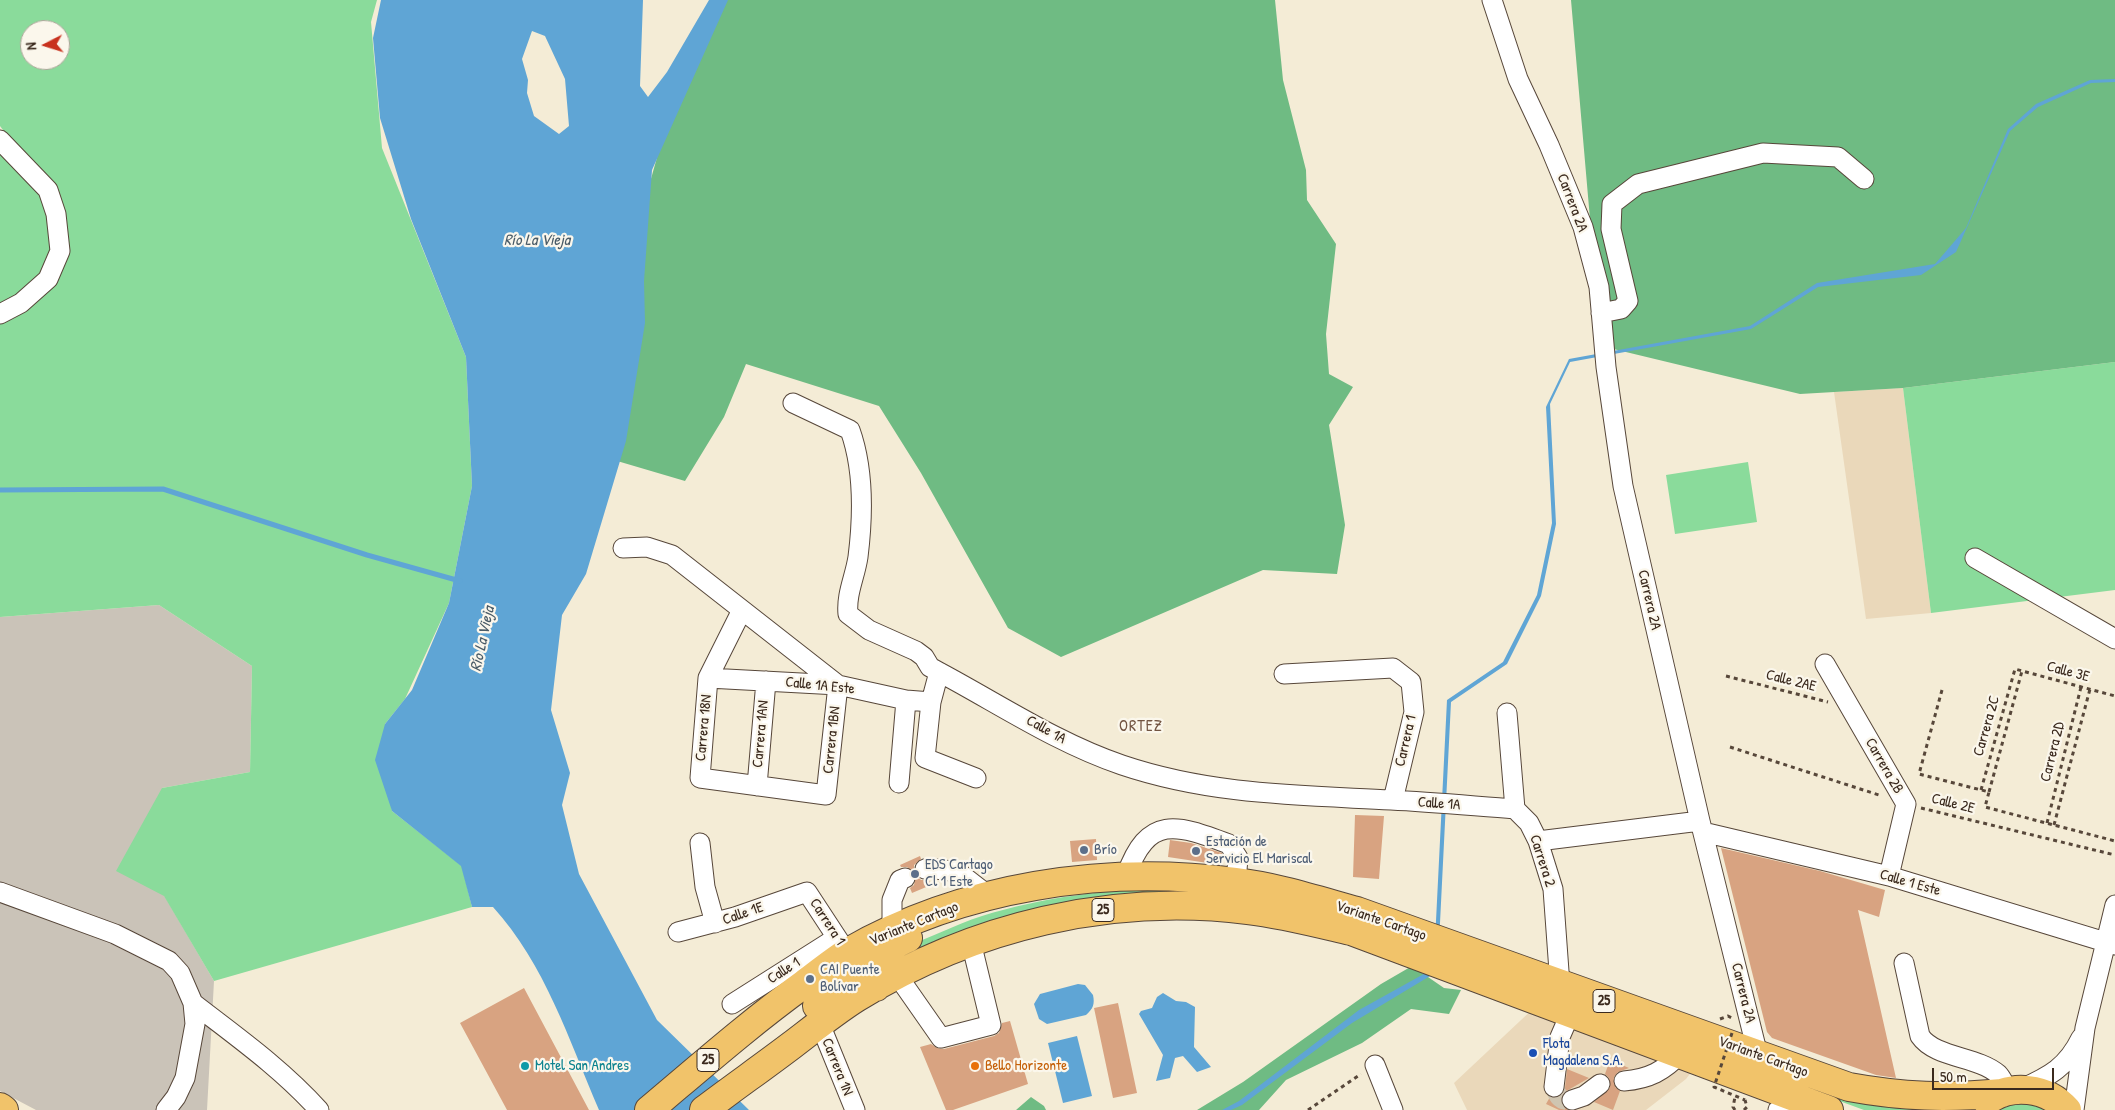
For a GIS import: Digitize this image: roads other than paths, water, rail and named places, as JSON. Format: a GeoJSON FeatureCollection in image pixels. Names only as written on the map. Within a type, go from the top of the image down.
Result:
{"type":"FeatureCollection","features":[{"type":"Feature","properties":{"kind":"highway","name":"Variante Cartago"},"geometry":{"type":"LineString","coordinates":[[648,1110],[768,1010],[841,945],[892,931],[924,917],[990,896],[1057,882],[1126,876],[1163,876],[1236,882],[1287,891],[1348,908],[1422,946],[1449,956],[1570,1014],[1681,1054],[1787,1104],[1829,1110]]}},
{"type":"Feature","properties":{"kind":"highway","name":"Variante Cartago"},"geometry":{"type":"LineString","coordinates":[[808,1033],[886,981],[971,942],[1030,924],[1072,914],[1142,906],[1212,906],[1282,915],[1422,946]]}},
{"type":"Feature","properties":{"kind":"highway"},"geometry":{"type":"LineString","coordinates":[[886,981],[874,979],[875,966],[883,951],[911,937],[924,917]]}},
{"type":"Feature","properties":{"kind":"highway"},"geometry":{"type":"LineString","coordinates":[[808,1033],[816,1007],[848,978],[850,966],[841,945]]}},
{"type":"Feature","properties":{"kind":"highway","name":"Variante Cartago"},"geometry":{"type":"LineString","coordinates":[[1449,956],[1560,985],[1849,1088],[1884,1094],[1920,1097],[1958,1097],[2011,1091]]}},
{"type":"Feature","properties":{"kind":"highway","name":"25"},"geometry":{"type":"LineString","coordinates":[[704,1110],[808,1033]]}},
{"type":"Feature","properties":{"kind":"highway"},"geometry":{"type":"LineString","coordinates":[[1977,1110],[1991,1098],[2011,1091]]}},
{"type":"Feature","properties":{"kind":"highway","name":"25"},"geometry":{"type":"LineString","coordinates":[[2011,1091],[2045,1094],[2067,1110]]}},
{"type":"Feature","properties":{"kind":"highway"},"geometry":{"type":"LineString","coordinates":[[0,1108],[4,1110]]}},
{"type":"Feature","properties":{"kind":"street","name":"Carrera 2A"},"geometry":{"type":"LineString","coordinates":[[1492,0],[1518,79],[1549,145],[1583,227],[1599,287],[1606,367],[1624,486],[1701,827],[1758,1055]]}},
{"type":"Feature","properties":{"kind":"street"},"geometry":{"type":"LineString","coordinates":[[0,140],[48,190],[56,214],[60,251],[48,279],[21,303],[0,314]]}},
{"type":"Feature","properties":{"kind":"street"},"geometry":{"type":"LineString","coordinates":[[1602,320],[1621,308],[1628,301],[1611,229],[1612,204],[1638,184],[1763,153],[1838,157],[1864,179]]}},
{"type":"Feature","properties":{"kind":"street","name":"Calle 1A"},"geometry":{"type":"LineString","coordinates":[[793,403],[850,430],[856,445],[861,503],[858,558],[847,601],[848,614],[869,630],[916,651],[924,657],[930,667],[1085,751],[1152,774],[1194,784],[1276,796],[1393,800],[1515,809]]}},
{"type":"Feature","properties":{"kind":"street"},"geometry":{"type":"LineString","coordinates":[[623,548],[648,548],[672,555],[838,685]]}},
{"type":"Feature","properties":{"kind":"street"},"geometry":{"type":"LineString","coordinates":[[1976,558],[2115,639]]}},
{"type":"Feature","properties":{"kind":"street"},"geometry":{"type":"LineString","coordinates":[[708,678],[742,610]]}},
{"type":"Feature","properties":{"kind":"street","name":"Carrera 2B"},"geometry":{"type":"LineString","coordinates":[[1826,664],[1906,804],[1888,876]]}},
{"type":"Feature","properties":{"kind":"street","name":"Carrera 1"},"geometry":{"type":"LineString","coordinates":[[1284,674],[1393,668],[1411,682],[1414,712],[1393,800]]}},
{"type":"Feature","properties":{"kind":"street"},"geometry":{"type":"LineString","coordinates":[[940,672],[931,702],[925,758],[976,778]]}},
{"type":"Feature","properties":{"kind":"street","name":"Calle 1A Este"},"geometry":{"type":"LineString","coordinates":[[708,678],[838,685],[906,700],[931,702]]}},
{"type":"Feature","properties":{"kind":"street","name":"Carrera 18N"},"geometry":{"type":"LineString","coordinates":[[708,678],[700,778],[757,786]]}},
{"type":"Feature","properties":{"kind":"street","name":"Carrera 1AN"},"geometry":{"type":"LineString","coordinates":[[757,786],[766,681]]}},
{"type":"Feature","properties":{"kind":"street","name":"Carrera 1BN"},"geometry":{"type":"LineString","coordinates":[[757,786],[826,795],[838,685]]}},
{"type":"Feature","properties":{"kind":"street"},"geometry":{"type":"LineString","coordinates":[[900,783],[906,700]]}},
{"type":"Feature","properties":{"kind":"street"},"geometry":{"type":"LineString","coordinates":[[1507,713],[1515,809]]}},
{"type":"Feature","properties":{"kind":"street","name":"Carrera 2"},"geometry":{"type":"LineString","coordinates":[[1515,809],[1529,823],[1538,841],[1553,889],[1560,985]]}},
{"type":"Feature","properties":{"kind":"street"},"geometry":{"type":"LineString","coordinates":[[1538,841],[1701,827]]}},
{"type":"Feature","properties":{"kind":"street","name":"Calle 1 Este"},"geometry":{"type":"LineString","coordinates":[[1701,827],[1888,876],[2110,943]]}},
{"type":"Feature","properties":{"kind":"street"},"geometry":{"type":"LineString","coordinates":[[1126,876],[1134,853],[1153,832],[1180,828],[1229,844],[1238,858],[1236,882]]}},
{"type":"Feature","properties":{"kind":"street"},"geometry":{"type":"LineString","coordinates":[[700,843],[705,887],[715,923]]}},
{"type":"Feature","properties":{"kind":"street"},"geometry":{"type":"LineString","coordinates":[[925,870],[929,868],[958,872],[990,896]]}},
{"type":"Feature","properties":{"kind":"street"},"geometry":{"type":"LineString","coordinates":[[892,931],[892,900],[900,880],[905,878]]}},
{"type":"Feature","properties":{"kind":"street"},"geometry":{"type":"LineString","coordinates":[[0,892],[94,925],[170,961],[180,973],[193,1003],[195,1024],[185,1078],[176,1097],[166,1110]]}},
{"type":"Feature","properties":{"kind":"street","name":"Carrera 1"},"geometry":{"type":"LineString","coordinates":[[807,892],[841,945]]}},
{"type":"Feature","properties":{"kind":"street","name":"Calle 1E"},"geometry":{"type":"LineString","coordinates":[[678,932],[703,924],[715,923],[807,892]]}},
{"type":"Feature","properties":{"kind":"street"},"geometry":{"type":"LineString","coordinates":[[2074,1110],[2086,1028],[2110,943],[2115,905]]}},
{"type":"Feature","properties":{"kind":"street"},"geometry":{"type":"LineString","coordinates":[[886,981],[941,1038],[991,1025],[971,942]]}},
{"type":"Feature","properties":{"kind":"street","name":"Calle 1"},"geometry":{"type":"LineString","coordinates":[[732,1004],[841,945]]}},
{"type":"Feature","properties":{"kind":"street"},"geometry":{"type":"LineString","coordinates":[[1904,964],[1920,1036],[1924,1042],[1933,1048],[1970,1060],[1998,1075],[2011,1091],[2053,1074],[2073,1055],[2086,1028]]}},
{"type":"Feature","properties":{"kind":"street"},"geometry":{"type":"LineString","coordinates":[[193,1003],[251,1046],[286,1075],[319,1110]]}},
{"type":"Feature","properties":{"kind":"street"},"geometry":{"type":"LineString","coordinates":[[1554,1087],[1560,1037],[1570,1014]]}},
{"type":"Feature","properties":{"kind":"street","name":"Carrera 1N"},"geometry":{"type":"LineString","coordinates":[[808,1033],[855,1110]]}},
{"type":"Feature","properties":{"kind":"street"},"geometry":{"type":"LineString","coordinates":[[1624,1081],[1666,1069],[1681,1054]]}},
{"type":"Feature","properties":{"kind":"street"},"geometry":{"type":"LineString","coordinates":[[1375,1065],[1393,1110]]}},
{"type":"Feature","properties":{"kind":"street"},"geometry":{"type":"LineString","coordinates":[[1572,1100],[1584,1096],[1600,1084]]}},
{"type":"Feature","properties":{"kind":"water","name":"Río La Vieja"},"geometry":{"type":"Polygon","coordinates":[[[381,0],[643,0],[640,86],[648,97],[667,72],[709,0],[728,0],[652,170],[644,281],[645,323],[626,441],[586,574],[562,615],[551,710],[570,773],[562,805],[579,874],[657,1020],[749,1110],[599,1110],[554,1004],[527,953],[511,929],[493,907],[472,907],[461,866],[392,811],[375,760],[385,724],[412,690],[449,603],[472,486],[466,357],[411,219],[380,118],[373,38],[381,0]],[[532,31],[522,59],[528,80],[527,93],[534,116],[559,134],[569,126],[565,79],[545,36],[532,31]]]}},
{"type":"Feature","properties":{"kind":"water"},"geometry":{"type":"Polygon","coordinates":[[[2115,79],[2115,82],[2091,83],[2038,107],[2010,131],[1956,252],[1921,275],[1818,287],[1751,329],[1570,362],[1550,404],[1556,524],[1541,596],[1507,664],[1451,702],[1438,963],[1435,973],[1352,1023],[1242,1105],[1231,1110],[1222,1110],[1239,1101],[1359,1010],[1431,970],[1434,961],[1447,700],[1503,662],[1537,595],[1552,523],[1546,407],[1569,359],[1750,326],[1817,283],[1935,264],[1966,228],[2008,129],[2036,104],[2090,80],[2115,79]]]}},
{"type":"Feature","properties":{"kind":"water"},"geometry":{"type":"Polygon","coordinates":[[[1078,984],[1085,985],[1093,995],[1093,1006],[1086,1015],[1047,1024],[1039,1019],[1034,1004],[1040,994],[1078,984]]]}},
{"type":"Feature","properties":{"kind":"water"},"geometry":{"type":"Polygon","coordinates":[[[1163,993],[1176,1001],[1186,1002],[1195,1007],[1194,1047],[1211,1067],[1197,1072],[1183,1056],[1175,1058],[1170,1078],[1156,1081],[1163,1055],[1139,1014],[1141,1011],[1152,1008],[1157,997],[1163,993]]]}},
{"type":"Feature","properties":{"kind":"water"},"geometry":{"type":"Polygon","coordinates":[[[1077,1036],[1092,1096],[1063,1103],[1048,1043],[1077,1036]]]}},
{"type":"Feature","properties":{"kind":"waterway"},"geometry":{"type":"LineString","coordinates":[[0,490],[163,489],[367,555],[460,581]]}},
{"type":"Feature","properties":{"kind":"tunnel"},"geometry":{"type":"LineString","coordinates":[[1554,1087],[1558,1096],[1562,1099],[1572,1100]]}},
{"type":"Feature","properties":{"kind":"place","name":"Brío"},"geometry":{"type":"Point","coordinates":[1084,850]}},
{"type":"Feature","properties":{"kind":"place","name":"Estación de Servicio El Mariscal"},"geometry":{"type":"Point","coordinates":[1196,851]}},
{"type":"Feature","properties":{"kind":"place","name":"EDS Cartago Cl 1 Este"},"geometry":{"type":"Point","coordinates":[915,874]}},
{"type":"Feature","properties":{"kind":"place","name":"CAI Puente Bolívar"},"geometry":{"type":"Point","coordinates":[810,979]}},
{"type":"Feature","properties":{"kind":"place","name":"Flota Magdalena S.A."},"geometry":{"type":"Point","coordinates":[1533,1053]}},
{"type":"Feature","properties":{"kind":"place","name":"Motel San Andres"},"geometry":{"type":"Point","coordinates":[525,1066]}},
{"type":"Feature","properties":{"kind":"place","name":"Bello Horizonte"},"geometry":{"type":"Point","coordinates":[975,1066]}},
{"type":"Feature","properties":{"kind":"district","name":"ORTEZ"},"geometry":{"type":"Point","coordinates":[1141,727]}}]}
